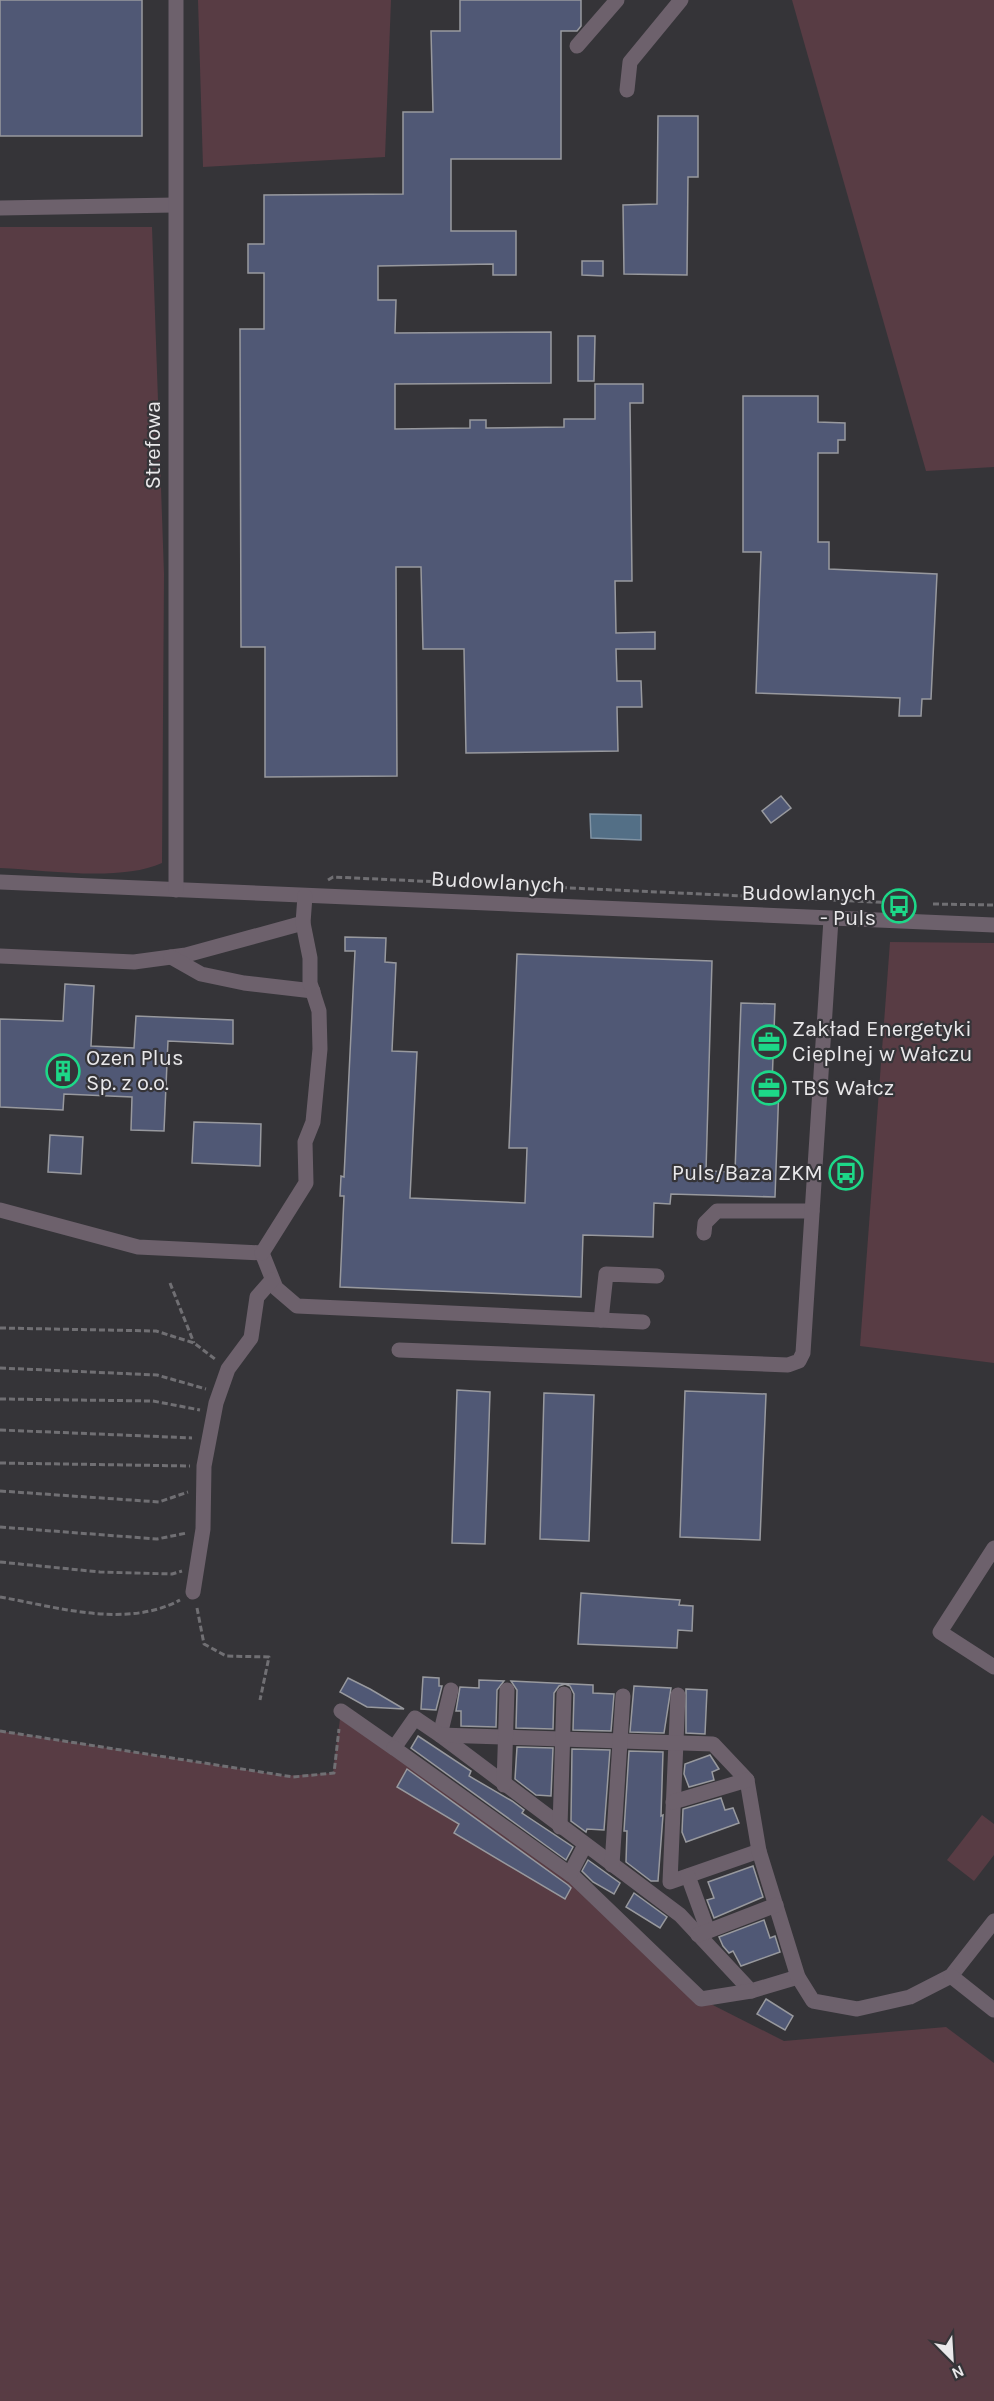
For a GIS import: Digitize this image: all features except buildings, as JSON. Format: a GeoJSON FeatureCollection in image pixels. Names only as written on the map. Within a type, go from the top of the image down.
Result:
{"type":"FeatureCollection","features":[{"type":"Feature","properties":{"kind":"street","name":"Strefowa"},"geometry":{"type":"LineString","coordinates":[[176,0],[176,890]]}},
{"type":"Feature","properties":{"kind":"street"},"geometry":{"type":"LineString","coordinates":[[577,46],[617,0]]}},
{"type":"Feature","properties":{"kind":"street"},"geometry":{"type":"LineString","coordinates":[[627,90],[630,62],[681,0]]}},
{"type":"Feature","properties":{"kind":"street"},"geometry":{"type":"LineString","coordinates":[[0,208],[175,205]]}},
{"type":"Feature","properties":{"kind":"street","name":"Budowlanych"},"geometry":{"type":"LineString","coordinates":[[0,882],[994,925]]}},
{"type":"Feature","properties":{"kind":"street"},"geometry":{"type":"LineString","coordinates":[[262,1254],[306,1183],[305,1142],[313,1122],[320,1049],[319,1011],[313,991],[310,958],[303,923],[305,896]]}},
{"type":"Feature","properties":{"kind":"street"},"geometry":{"type":"LineString","coordinates":[[399,1350],[788,1365],[799,1361],[803,1353],[831,919]]}},
{"type":"Feature","properties":{"kind":"street"},"geometry":{"type":"LineString","coordinates":[[0,956],[134,962],[171,957],[261,936],[303,923]]}},
{"type":"Feature","properties":{"kind":"street"},"geometry":{"type":"LineString","coordinates":[[171,957],[201,974],[244,983],[313,991]]}},
{"type":"Feature","properties":{"kind":"street"},"geometry":{"type":"LineString","coordinates":[[0,1210],[138,1247],[262,1254]]}},
{"type":"Feature","properties":{"kind":"street"},"geometry":{"type":"LineString","coordinates":[[704,1233],[705,1224],[717,1211],[812,1211]]}},
{"type":"Feature","properties":{"kind":"street"},"geometry":{"type":"LineString","coordinates":[[262,1254],[276,1288],[297,1306],[643,1322]]}},
{"type":"Feature","properties":{"kind":"street"},"geometry":{"type":"LineString","coordinates":[[601,1320],[606,1274],[657,1276]]}},
{"type":"Feature","properties":{"kind":"street"},"geometry":{"type":"LineString","coordinates":[[193,1592],[203,1529],[204,1466],[219,1393],[228,1369],[250,1338],[257,1297],[272,1280]]}},
{"type":"Feature","properties":{"kind":"street"},"geometry":{"type":"LineString","coordinates":[[994,1548],[940,1632],[994,1667]]}},
{"type":"Feature","properties":{"kind":"street"},"geometry":{"type":"LineString","coordinates":[[440,1735],[451,1690]]}},
{"type":"Feature","properties":{"kind":"street"},"geometry":{"type":"LineString","coordinates":[[504,1785],[507,1690]]}},
{"type":"Feature","properties":{"kind":"street"},"geometry":{"type":"LineString","coordinates":[[560,1827],[564,1694]]}},
{"type":"Feature","properties":{"kind":"street"},"geometry":{"type":"LineString","coordinates":[[662,1902],[670,1882],[678,1695]]}},
{"type":"Feature","properties":{"kind":"street"},"geometry":{"type":"LineString","coordinates":[[612,1865],[623,1696]]}},
{"type":"Feature","properties":{"kind":"street"},"geometry":{"type":"LineString","coordinates":[[341,1711],[570,1874],[701,1999],[751,1991],[798,1977]]}},
{"type":"Feature","properties":{"kind":"street"},"geometry":{"type":"LineString","coordinates":[[394,1748],[415,1718],[440,1735],[703,1933],[751,1991]]}},
{"type":"Feature","properties":{"kind":"street"},"geometry":{"type":"LineString","coordinates":[[440,1735],[713,1744],[747,1780],[759,1851],[798,1977],[813,2001],[857,2009],[910,1997],[951,1976],[994,1921]]}},
{"type":"Feature","properties":{"kind":"street"},"geometry":{"type":"LineString","coordinates":[[673,1802],[747,1780]]}},
{"type":"Feature","properties":{"kind":"street"},"geometry":{"type":"LineString","coordinates":[[570,1874],[585,1845]]}},
{"type":"Feature","properties":{"kind":"street"},"geometry":{"type":"LineString","coordinates":[[670,1882],[759,1851]]}},
{"type":"Feature","properties":{"kind":"street"},"geometry":{"type":"LineString","coordinates":[[688,1876],[703,1933]]}},
{"type":"Feature","properties":{"kind":"street"},"geometry":{"type":"LineString","coordinates":[[703,1933],[776,1905]]}},
{"type":"Feature","properties":{"kind":"street"},"geometry":{"type":"LineString","coordinates":[[951,1976],[994,2010]]}},
{"type":"Feature","properties":{"kind":"path"},"geometry":{"type":"LineString","coordinates":[[305,896],[333,877],[900,903]]}},
{"type":"Feature","properties":{"kind":"path"},"geometry":{"type":"LineString","coordinates":[[922,904],[994,905]]}},
{"type":"Feature","properties":{"kind":"path"},"geometry":{"type":"LineString","coordinates":[[170,1283],[194,1343]]}},
{"type":"Feature","properties":{"kind":"path"},"geometry":{"type":"LineString","coordinates":[[0,1328],[156,1331],[194,1343],[228,1369]]}},
{"type":"Feature","properties":{"kind":"path"},"geometry":{"type":"LineString","coordinates":[[0,1368],[157,1375],[219,1393]]}},
{"type":"Feature","properties":{"kind":"path"},"geometry":{"type":"LineString","coordinates":[[0,1399],[153,1401],[214,1413]]}},
{"type":"Feature","properties":{"kind":"path"},"geometry":{"type":"LineString","coordinates":[[0,1430],[209,1439]]}},
{"type":"Feature","properties":{"kind":"path"},"geometry":{"type":"LineString","coordinates":[[0,1463],[204,1466]]}},
{"type":"Feature","properties":{"kind":"path"},"geometry":{"type":"LineString","coordinates":[[0,1491],[159,1502],[204,1487]]}},
{"type":"Feature","properties":{"kind":"path"},"geometry":{"type":"LineString","coordinates":[[0,1527],[158,1539],[203,1529]]}},
{"type":"Feature","properties":{"kind":"path"},"geometry":{"type":"LineString","coordinates":[[0,1562],[100,1572],[172,1574],[198,1566]]}},
{"type":"Feature","properties":{"kind":"path"},"geometry":{"type":"LineString","coordinates":[[0,1597],[83,1612],[135,1614],[167,1607],[193,1592],[204,1644],[226,1656],[269,1657],[260,1700]]}},
{"type":"Feature","properties":{"kind":"path"},"geometry":{"type":"LineString","coordinates":[[0,1731],[293,1777],[334,1773],[341,1711]]}},
{"type":"Feature","properties":{"kind":"shaded area"},"geometry":{"type":"Polygon","coordinates":[[[198,0],[391,0],[385,157],[203,167],[198,0]]]}},
{"type":"Feature","properties":{"kind":"shaded area"},"geometry":{"type":"Polygon","coordinates":[[[792,0],[994,0],[994,467],[926,471],[792,0]]]}},
{"type":"Feature","properties":{"kind":"shaded area"},"geometry":{"type":"Polygon","coordinates":[[[0,227],[152,227],[164,574],[162,863],[145,869],[82,873],[0,868],[0,227]]]}},
{"type":"Feature","properties":{"kind":"shaded area"},"geometry":{"type":"Polygon","coordinates":[[[890,942],[994,943],[994,1363],[860,1346],[890,942]]]}},
{"type":"Feature","properties":{"kind":"shaded area"},"geometry":{"type":"Polygon","coordinates":[[[341,1711],[570,1874],[701,1999],[784,2041],[946,2027],[994,2063],[994,2401],[0,2401],[0,1731],[284,1776],[333,1773],[341,1711]]]}},
{"type":"Feature","properties":{"kind":"shaded area"},"geometry":{"type":"Polygon","coordinates":[[[982,1815],[994,1824],[994,1855],[974,1881],[947,1860],[982,1815]]]}},
{"type":"Feature","properties":{"kind":"water"},"geometry":{"type":"Polygon","coordinates":[[[590,814],[641,815],[641,840],[591,838],[590,814]]]}},
{"type":"Feature","properties":{"kind":"place","name":"Budowlanych - Puls"},"geometry":{"type":"Point","coordinates":[899,906]}},
{"type":"Feature","properties":{"kind":"place","name":"Zakład Energetyki Cieplnej w Wałczu"},"geometry":{"type":"Point","coordinates":[769,1042]}},
{"type":"Feature","properties":{"kind":"place","name":"Ozen Plus Sp. z o.o."},"geometry":{"type":"Point","coordinates":[63,1071]}},
{"type":"Feature","properties":{"kind":"place","name":"TBS Wałcz"},"geometry":{"type":"Point","coordinates":[769,1088]}},
{"type":"Feature","properties":{"kind":"place","name":"Puls/Baza ZKM"},"geometry":{"type":"Point","coordinates":[846,1173]}}]}
